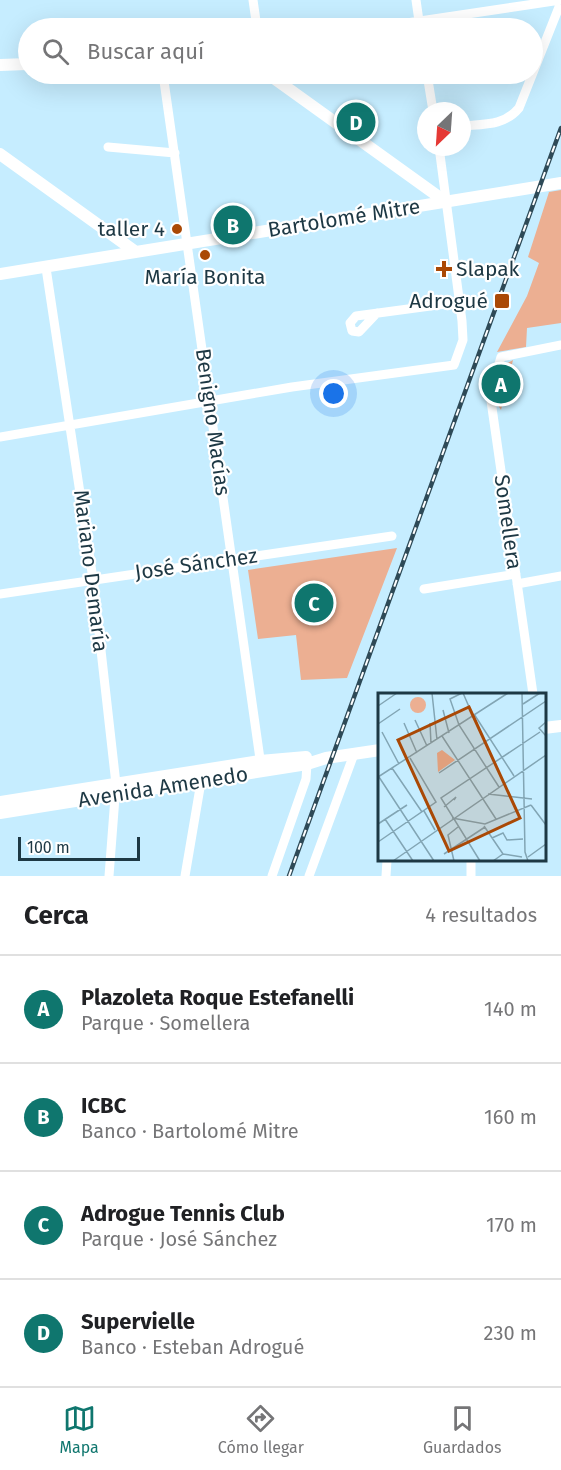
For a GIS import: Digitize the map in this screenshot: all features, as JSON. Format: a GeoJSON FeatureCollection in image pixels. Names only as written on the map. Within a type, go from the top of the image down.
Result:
{"type":"FeatureCollection","features":[{"type":"Feature","properties":{"kind":"street"},"geometry":{"type":"LineString","coordinates":[[253,0],[256,18]]}},
{"type":"Feature","properties":{"kind":"street"},"geometry":{"type":"LineString","coordinates":[[416,0],[419,18]]}},
{"type":"Feature","properties":{"kind":"street"},"geometry":{"type":"LineString","coordinates":[[461,18],[561,1]]}},
{"type":"Feature","properties":{"kind":"street"},"geometry":{"type":"LineString","coordinates":[[543,47],[561,1]]}},
{"type":"Feature","properties":{"kind":"street"},"geometry":{"type":"LineString","coordinates":[[0,65],[18,64]]}},
{"type":"Feature","properties":{"kind":"street","name":"Benigno Macías"},"geometry":{"type":"LineString","coordinates":[[165,84],[261,766]]}},
{"type":"Feature","properties":{"kind":"street"},"geometry":{"type":"LineString","coordinates":[[282,84],[446,202]]}},
{"type":"Feature","properties":{"kind":"street"},"geometry":{"type":"LineString","coordinates":[[429,84],[432,102]]}},
{"type":"Feature","properties":{"kind":"street"},"geometry":{"type":"LineString","coordinates":[[471,125],[498,123],[510,118],[519,108],[528,84]]}},
{"type":"Feature","properties":{"kind":"street"},"geometry":{"type":"LineString","coordinates":[[108,147],[175,153]]}},
{"type":"Feature","properties":{"kind":"street"},"geometry":{"type":"LineString","coordinates":[[0,154],[136,252]]}},
{"type":"Feature","properties":{"kind":"street"},"geometry":{"type":"LineString","coordinates":[[0,437],[210,401],[454,365],[463,340],[440,156]]}},
{"type":"Feature","properties":{"kind":"street","name":"Bartolomé Mitre"},"geometry":{"type":"LineString","coordinates":[[0,274],[561,183]]}},
{"type":"Feature","properties":{"kind":"street","name":"Mariano Demaría"},"geometry":{"type":"LineString","coordinates":[[46,268],[72,426],[93,579],[117,789],[109,876]]}},
{"type":"Feature","properties":{"kind":"street"},"geometry":{"type":"LineString","coordinates":[[377,313],[460,302]]}},
{"type":"Feature","properties":{"kind":"street","name":"Somellera"},"geometry":{"type":"LineString","coordinates":[[533,693],[490,394],[499,359],[505,355],[561,345]]}},
{"type":"Feature","properties":{"kind":"street","name":"José Sánchez"},"geometry":{"type":"LineString","coordinates":[[0,594],[392,536]]}},
{"type":"Feature","properties":{"kind":"street"},"geometry":{"type":"LineString","coordinates":[[424,589],[561,576]]}},
{"type":"Feature","properties":{"kind":"street"},"geometry":{"type":"LineString","coordinates":[[546,728],[561,726]]}},
{"type":"Feature","properties":{"kind":"street","name":"Avenida Amenedo"},"geometry":{"type":"LineString","coordinates":[[261,766],[307,764],[326,758],[378,750]]}},
{"type":"Feature","properties":{"kind":"street"},"geometry":{"type":"LineString","coordinates":[[309,876],[354,754]]}},
{"type":"Feature","properties":{"kind":"street","name":"Avenida Amenedo"},"geometry":{"type":"LineString","coordinates":[[0,802],[117,789],[313,756],[326,758]]}},
{"type":"Feature","properties":{"kind":"street"},"geometry":{"type":"LineString","coordinates":[[272,876],[306,779],[307,764]]}},
{"type":"Feature","properties":{"kind":"street"},"geometry":{"type":"LineString","coordinates":[[185,876],[202,776]]}},
{"type":"Feature","properties":{"kind":"street","name":"Avenida Amenedo"},"geometry":{"type":"LineString","coordinates":[[0,813],[117,789]]}},
{"type":"Feature","properties":{"kind":"street"},"geometry":{"type":"LineString","coordinates":[[386,876],[387,861]]}},
{"type":"Feature","properties":{"kind":"shaded area"},"geometry":{"type":"Polygon","coordinates":[[[561,190],[561,323],[527,328],[526,347],[497,352],[527,296],[539,263],[528,257],[549,192],[561,190]]]}},
{"type":"Feature","properties":{"kind":"shaded area"},"geometry":{"type":"Polygon","coordinates":[[[513,360],[501,410],[495,394],[497,383],[502,366],[513,360]]]}},
{"type":"Feature","properties":{"kind":"shaded area"},"geometry":{"type":"Polygon","coordinates":[[[397,548],[347,678],[301,680],[296,635],[258,639],[248,570],[397,548]]]}},
{"type":"Feature","properties":{"kind":"railway"},"geometry":{"type":"LineString","coordinates":[[289,876],[561,128]]}},
{"type":"Feature","properties":{"kind":"place","name":"Supervielle"},"geometry":{"type":"Point","coordinates":[356,122]}},
{"type":"Feature","properties":{"kind":"place","name":"ICBC"},"geometry":{"type":"Point","coordinates":[233,225]}},
{"type":"Feature","properties":{"kind":"place","name":"taller 4"},"geometry":{"type":"Point","coordinates":[177,229]}},
{"type":"Feature","properties":{"kind":"place","name":"María Bonita"},"geometry":{"type":"Point","coordinates":[205,255]}},
{"type":"Feature","properties":{"kind":"place","name":"Slapak"},"geometry":{"type":"Point","coordinates":[444,269]}},
{"type":"Feature","properties":{"kind":"place","name":"Adrogué"},"geometry":{"type":"Point","coordinates":[502,301]}},
{"type":"Feature","properties":{"kind":"place","name":"Plazoleta Roque Estefanelli"},"geometry":{"type":"Point","coordinates":[501,384]}},
{"type":"Feature","properties":{"kind":"place","name":"Adrogue Tennis Club"},"geometry":{"type":"Point","coordinates":[314,603]}}]}
